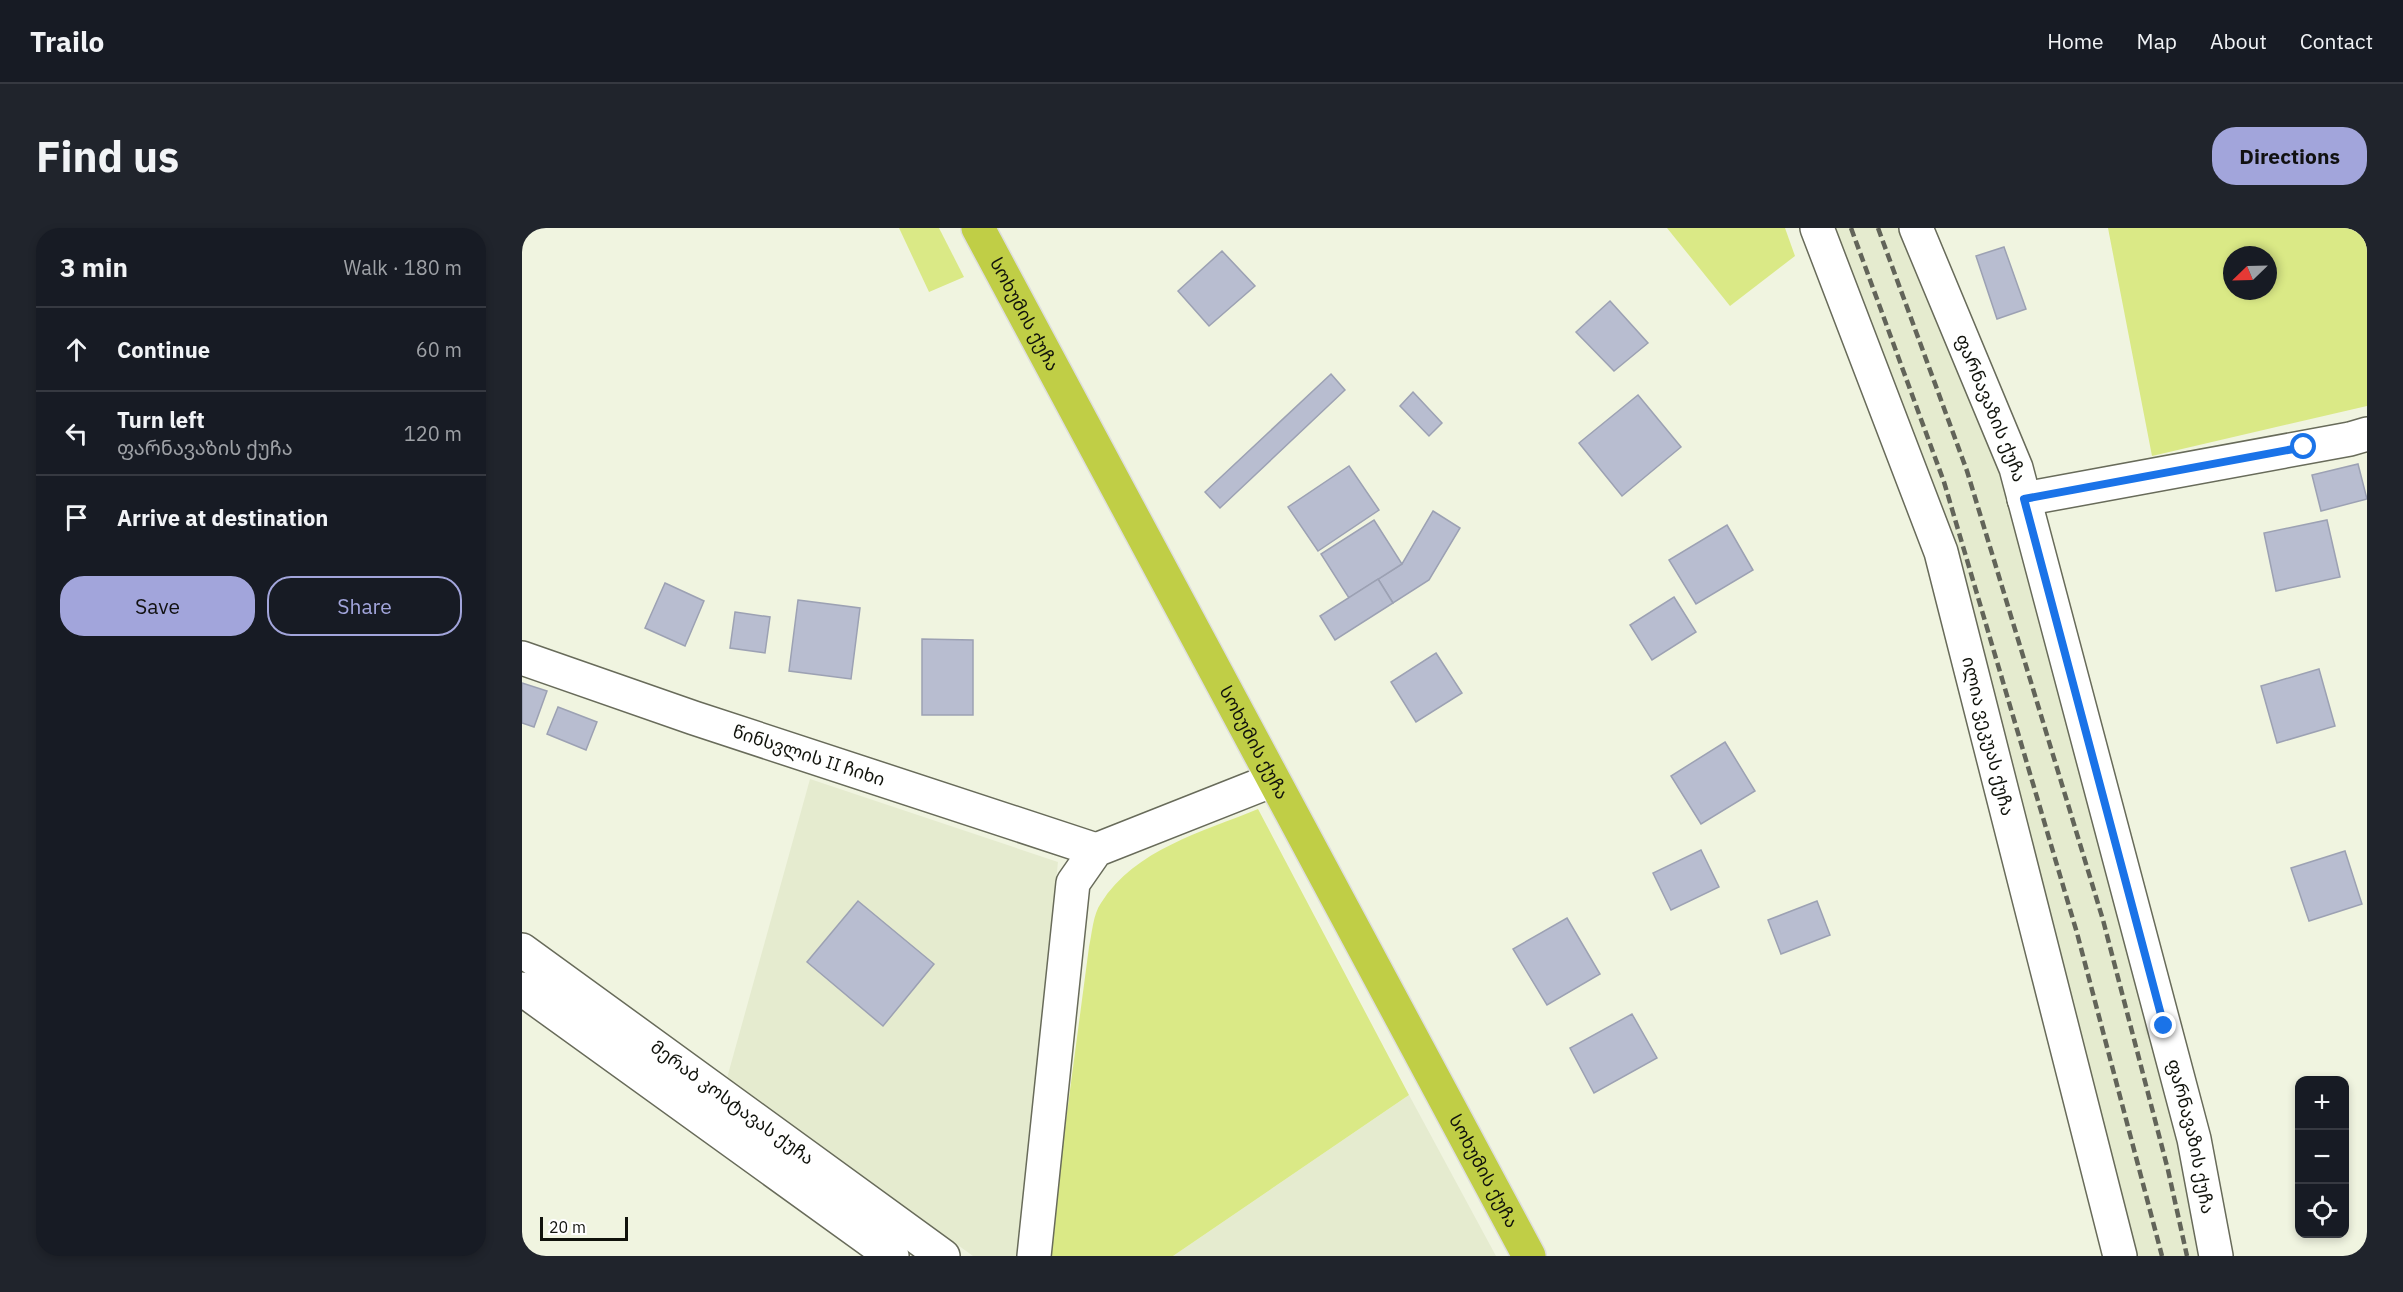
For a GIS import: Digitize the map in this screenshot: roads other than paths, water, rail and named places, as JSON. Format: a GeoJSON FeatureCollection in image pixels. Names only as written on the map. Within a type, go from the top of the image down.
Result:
{"type":"FeatureCollection","features":[{"type":"Feature","properties":{"kind":"highway","name":"სოხუმის ქუჩა"},"geometry":{"type":"LineString","coordinates":[[978,228],[1529,1256]]}},
{"type":"Feature","properties":{"kind":"street","name":"ილია ვეკუას ქუჩა"},"geometry":{"type":"LineString","coordinates":[[1817,228],[1941,552],[2120,1256]]}},
{"type":"Feature","properties":{"kind":"street","name":"ფარნავაზის ქუჩა"},"geometry":{"type":"LineString","coordinates":[[1916,228],[2016,468],[2194,1139],[2216,1256]]}},
{"type":"Feature","properties":{"kind":"street"},"geometry":{"type":"LineString","coordinates":[[2024,499],[2367,434]]}},
{"type":"Feature","properties":{"kind":"street","name":"წინსვლის II ჩიხი"},"geometry":{"type":"LineString","coordinates":[[522,658],[694,718],[1096,850]]}},
{"type":"Feature","properties":{"kind":"street"},"geometry":{"type":"LineString","coordinates":[[1034,1256],[1074,883],[1096,850],[1274,780]]}},
{"type":"Feature","properties":{"kind":"street","name":"მერაბ კოსტავას ქუჩა"},"geometry":{"type":"LineString","coordinates":[[522,950],[943,1256]]}},
{"type":"Feature","properties":{"kind":"street","name":"მერაბ კოსტავას ქუჩა"},"geometry":{"type":"LineString","coordinates":[[522,989],[892,1256]]}},
{"type":"Feature","properties":{"kind":"railway"},"geometry":{"type":"LineString","coordinates":[[1851,228],[1944,482],[2077,933],[2162,1256]]}},
{"type":"Feature","properties":{"kind":"railway"},"geometry":{"type":"LineString","coordinates":[[1878,228],[1967,471],[2103,920],[2168,1170],[2187,1256]]}}]}
